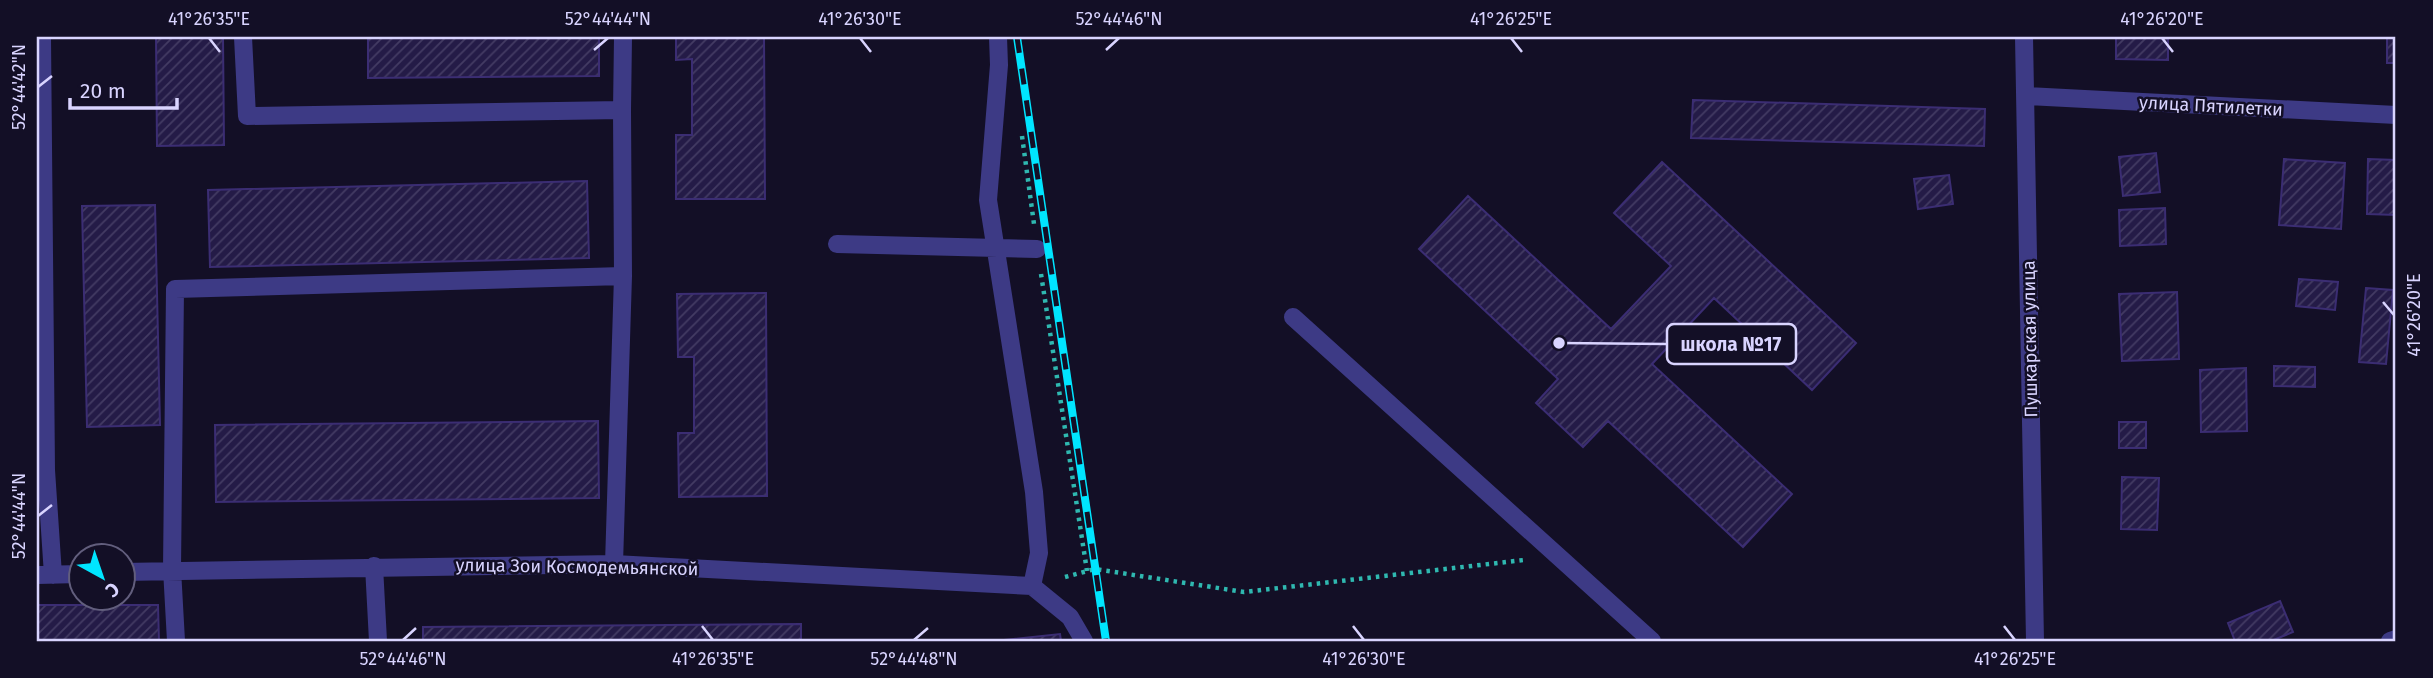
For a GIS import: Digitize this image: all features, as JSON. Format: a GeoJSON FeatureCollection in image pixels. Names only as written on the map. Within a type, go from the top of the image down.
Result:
{"type":"FeatureCollection","features":[{"type":"Feature","properties":{"kind":"street"},"geometry":{"type":"LineString","coordinates":[[42,37],[45,575],[66,574]]}},
{"type":"Feature","properties":{"kind":"street"},"geometry":{"type":"LineString","coordinates":[[243,37],[247,116],[622,110]]}},
{"type":"Feature","properties":{"kind":"street"},"geometry":{"type":"LineString","coordinates":[[614,564],[623,275],[623,37]]}},
{"type":"Feature","properties":{"kind":"street"},"geometry":{"type":"LineString","coordinates":[[998,37],[999,65],[988,200],[993,247],[1034,492],[1039,553],[1032,586],[1070,617],[1084,641]]}},
{"type":"Feature","properties":{"kind":"street","name":"Пушкарская улица"},"geometry":{"type":"LineString","coordinates":[[2024,37],[2035,641]]}},
{"type":"Feature","properties":{"kind":"street","name":"улица Пятилетки"},"geometry":{"type":"LineString","coordinates":[[2026,96],[2396,115]]}},
{"type":"Feature","properties":{"kind":"street"},"geometry":{"type":"LineString","coordinates":[[837,244],[1037,249]]}},
{"type":"Feature","properties":{"kind":"street"},"geometry":{"type":"LineString","coordinates":[[176,641],[172,569],[175,289],[623,275]]}},
{"type":"Feature","properties":{"kind":"street"},"geometry":{"type":"LineString","coordinates":[[1293,317],[1652,641]]}},
{"type":"Feature","properties":{"kind":"street","name":"улица Зои Космодемьянской"},"geometry":{"type":"LineString","coordinates":[[136,571],[614,564],[1032,586]]}},
{"type":"Feature","properties":{"kind":"street"},"geometry":{"type":"LineString","coordinates":[[374,566],[378,641]]}},
{"type":"Feature","properties":{"kind":"street"},"geometry":{"type":"LineString","coordinates":[[2390,641],[2396,639]]}},
{"type":"Feature","properties":{"kind":"path"},"geometry":{"type":"LineString","coordinates":[[1021,131],[1087,572]]}},
{"type":"Feature","properties":{"kind":"path"},"geometry":{"type":"LineString","coordinates":[[1032,586],[1095,569],[1244,592],[1560,556]]}},
{"type":"Feature","properties":{"kind":"building"},"geometry":{"type":"Polygon","coordinates":[[[156,37],[223,37],[224,145],[157,146],[156,37]]]}},
{"type":"Feature","properties":{"kind":"building"},"geometry":{"type":"Polygon","coordinates":[[[368,37],[599,37],[599,76],[368,78],[368,37]]]}},
{"type":"Feature","properties":{"kind":"building"},"geometry":{"type":"Polygon","coordinates":[[[676,37],[764,37],[765,199],[676,199],[676,135],[692,135],[692,59],[676,60],[676,37]]]}},
{"type":"Feature","properties":{"kind":"building"},"geometry":{"type":"Polygon","coordinates":[[[2116,37],[2168,37],[2168,60],[2116,59],[2116,37]]]}},
{"type":"Feature","properties":{"kind":"building"},"geometry":{"type":"Polygon","coordinates":[[[2387,37],[2396,37],[2396,63],[2387,63],[2387,37]]]}},
{"type":"Feature","properties":{"kind":"building"},"geometry":{"type":"Polygon","coordinates":[[[1693,100],[1985,109],[1984,146],[1691,138],[1693,100]]]}},
{"type":"Feature","properties":{"kind":"building"},"geometry":{"type":"Polygon","coordinates":[[[2156,153],[2160,192],[2123,196],[2119,157],[2156,153]]]}},
{"type":"Feature","properties":{"kind":"building"},"geometry":{"type":"Polygon","coordinates":[[[2284,159],[2345,163],[2341,229],[2279,225],[2284,159]]]}},
{"type":"Feature","properties":{"kind":"building"},"geometry":{"type":"Polygon","coordinates":[[[2368,159],[2396,160],[2396,215],[2367,214],[2368,159]]]}},
{"type":"Feature","properties":{"kind":"building"},"geometry":{"type":"Polygon","coordinates":[[[1662,162],[1856,343],[1812,390],[1714,298],[1652,364],[1792,494],[1743,547],[1608,421],[1583,447],[1536,403],[1558,379],[1419,249],[1468,196],[1611,329],[1671,266],[1614,213],[1662,162]]]}},
{"type":"Feature","properties":{"kind":"building"},"geometry":{"type":"Polygon","coordinates":[[[1949,175],[1953,204],[1918,209],[1914,179],[1949,175]]]}},
{"type":"Feature","properties":{"kind":"building"},"geometry":{"type":"Polygon","coordinates":[[[587,181],[589,258],[210,267],[208,190],[587,181]]]}},
{"type":"Feature","properties":{"kind":"building"},"geometry":{"type":"Polygon","coordinates":[[[155,205],[160,425],[87,427],[82,206],[155,205]]]}},
{"type":"Feature","properties":{"kind":"building"},"geometry":{"type":"Polygon","coordinates":[[[2165,208],[2166,244],[2120,246],[2119,210],[2165,208]]]}},
{"type":"Feature","properties":{"kind":"building"},"geometry":{"type":"Polygon","coordinates":[[[2299,279],[2338,282],[2335,310],[2296,306],[2299,279]]]}},
{"type":"Feature","properties":{"kind":"building"},"geometry":{"type":"Polygon","coordinates":[[[2366,288],[2393,290],[2386,364],[2359,362],[2366,288]]]}},
{"type":"Feature","properties":{"kind":"building"},"geometry":{"type":"Polygon","coordinates":[[[2177,292],[2179,359],[2122,361],[2119,294],[2177,292]]]}},
{"type":"Feature","properties":{"kind":"building"},"geometry":{"type":"Polygon","coordinates":[[[766,293],[767,496],[679,497],[678,433],[694,433],[694,357],[678,357],[677,294],[766,293]]]}},
{"type":"Feature","properties":{"kind":"building"},"geometry":{"type":"Polygon","coordinates":[[[2274,366],[2315,367],[2315,387],[2274,386],[2274,366]]]}},
{"type":"Feature","properties":{"kind":"building"},"geometry":{"type":"Polygon","coordinates":[[[2246,368],[2247,431],[2201,432],[2200,370],[2246,368]]]}},
{"type":"Feature","properties":{"kind":"building"},"geometry":{"type":"Polygon","coordinates":[[[598,421],[599,498],[216,502],[215,425],[598,421]]]}},
{"type":"Feature","properties":{"kind":"building"},"geometry":{"type":"Polygon","coordinates":[[[2119,422],[2146,422],[2146,448],[2119,448],[2119,422]]]}},
{"type":"Feature","properties":{"kind":"building"},"geometry":{"type":"Polygon","coordinates":[[[2122,477],[2159,478],[2157,530],[2121,529],[2122,477]]]}},
{"type":"Feature","properties":{"kind":"building"},"geometry":{"type":"Polygon","coordinates":[[[2280,601],[2293,632],[2271,641],[2235,641],[2228,623],[2280,601]]]}},
{"type":"Feature","properties":{"kind":"building"},"geometry":{"type":"Polygon","coordinates":[[[37,605],[66,605],[66,612],[136,612],[136,605],[158,605],[159,641],[37,641],[37,605]]]}},
{"type":"Feature","properties":{"kind":"building"},"geometry":{"type":"Polygon","coordinates":[[[801,624],[801,641],[423,641],[423,627],[801,624]]]}},
{"type":"Feature","properties":{"kind":"building"},"geometry":{"type":"Polygon","coordinates":[[[1060,634],[1061,641],[994,641],[1060,634]]]}},
{"type":"Feature","properties":{"kind":"railway"},"geometry":{"type":"LineString","coordinates":[[1017,37],[1106,641]]}},
{"type":"Feature","properties":{"kind":"place","name":"школа №17"},"geometry":{"type":"Point","coordinates":[1559,343]}}]}
